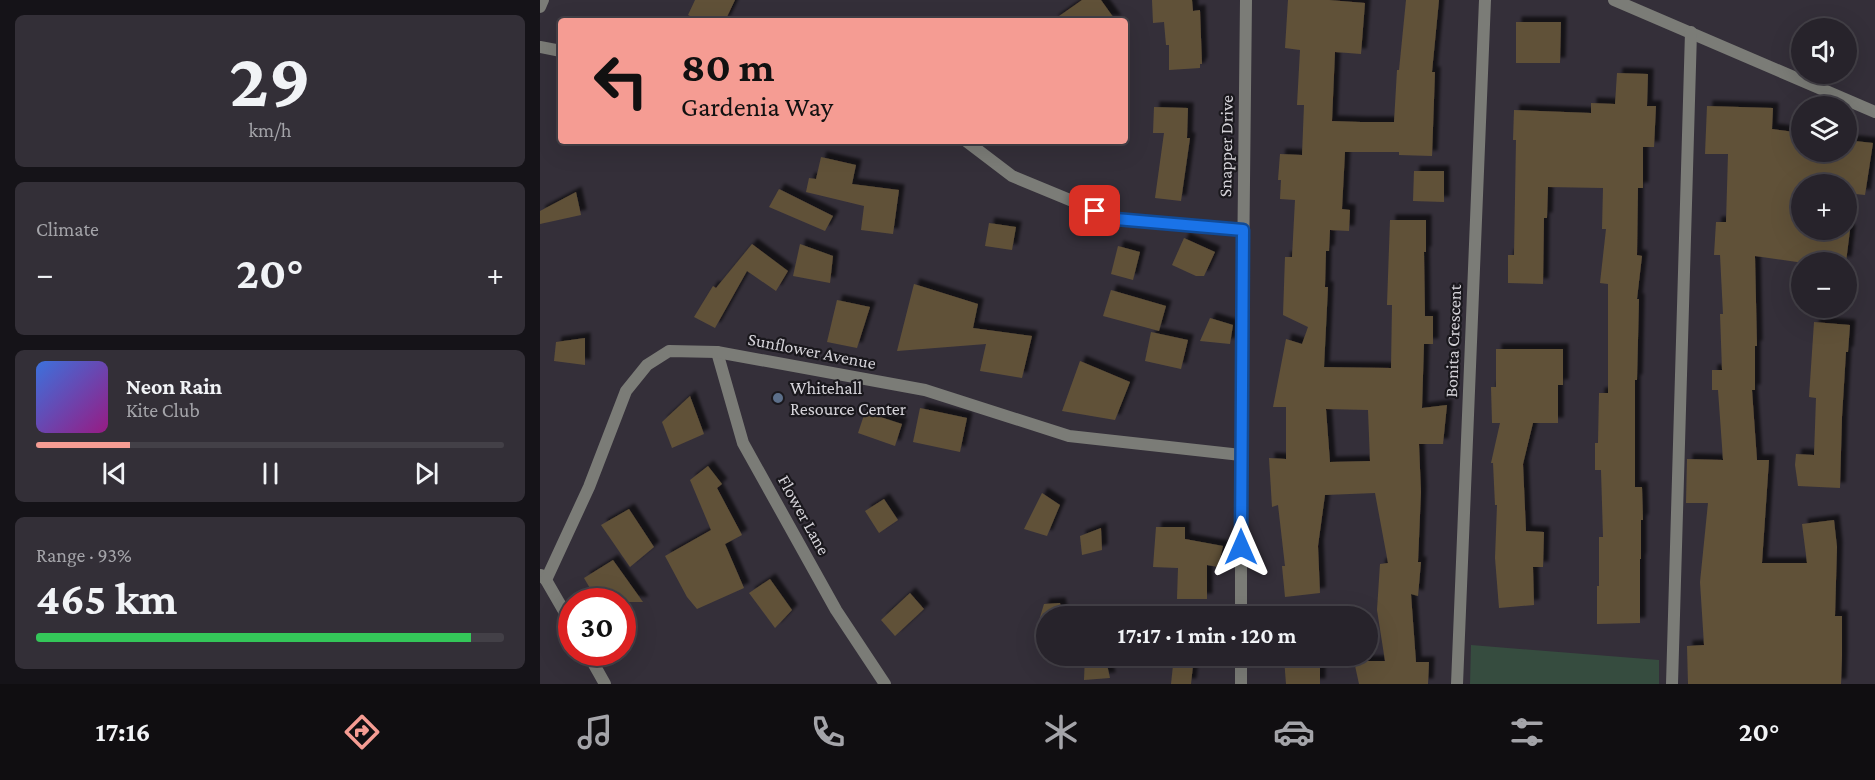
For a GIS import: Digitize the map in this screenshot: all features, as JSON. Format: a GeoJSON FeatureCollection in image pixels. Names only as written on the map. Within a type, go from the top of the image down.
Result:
{"type":"FeatureCollection","features":[{"type":"Feature","properties":{"kind":"street"},"geometry":{"type":"LineString","coordinates":[[540,7],[543,0]]}},
{"type":"Feature","properties":{"kind":"street","name":"Snapper Drive"},"geometry":{"type":"LineString","coordinates":[[1241,606],[1246,0]]}},
{"type":"Feature","properties":{"kind":"street","name":"Bonita Crescent"},"geometry":{"type":"LineString","coordinates":[[1458,684],[1485,0]]}},
{"type":"Feature","properties":{"kind":"street"},"geometry":{"type":"LineString","coordinates":[[1614,0],[1875,112]]}},
{"type":"Feature","properties":{"kind":"street"},"geometry":{"type":"LineString","coordinates":[[1672,684],[1691,33]]}},
{"type":"Feature","properties":{"kind":"street"},"geometry":{"type":"LineString","coordinates":[[540,47],[558,50]]}},
{"type":"Feature","properties":{"kind":"street"},"geometry":{"type":"LineString","coordinates":[[970,144],[1012,176],[1116,219],[1243,230]]}},
{"type":"Feature","properties":{"kind":"street","name":"Sunflower Avenue"},"geometry":{"type":"LineString","coordinates":[[543,577],[589,487],[626,391],[647,365],[669,351],[717,352],[925,390],[1069,436],[1241,455]]}},
{"type":"Feature","properties":{"kind":"street","name":"Flower Lane"},"geometry":{"type":"LineString","coordinates":[[717,352],[743,443],[836,610],[885,684]]}},
{"type":"Feature","properties":{"kind":"street"},"geometry":{"type":"LineString","coordinates":[[543,577],[558,602]]}},
{"type":"Feature","properties":{"kind":"street"},"geometry":{"type":"LineString","coordinates":[[595,666],[606,684]]}},
{"type":"Feature","properties":{"kind":"street"},"geometry":{"type":"LineString","coordinates":[[1241,666],[1241,684]]}},
{"type":"Feature","properties":{"kind":"green space"},"geometry":{"type":"Polygon","coordinates":[[[1471,645],[1659,660],[1659,684],[1470,684],[1471,645]]]}},
{"type":"Feature","properties":{"kind":"building"},"geometry":{"type":"Polygon","coordinates":[[[695,0],[735,0],[726,18],[694,18],[688,15],[695,0]]]}},
{"type":"Feature","properties":{"kind":"building"},"geometry":{"type":"Polygon","coordinates":[[[1082,0],[1101,0],[1114,18],[1056,18],[1082,0]]]}},
{"type":"Feature","properties":{"kind":"building"},"geometry":{"type":"Polygon","coordinates":[[[1152,0],[1192,0],[1193,11],[1200,10],[1202,64],[1200,68],[1169,70],[1169,45],[1166,45],[1164,22],[1153,23],[1152,0]]]}},
{"type":"Feature","properties":{"kind":"building"},"geometry":{"type":"Polygon","coordinates":[[[1288,0],[1365,3],[1361,54],[1335,52],[1332,121],[1394,122],[1397,70],[1399,70],[1406,0],[1439,0],[1432,72],[1435,72],[1432,156],[1399,155],[1399,152],[1345,152],[1342,209],[1350,210],[1349,231],[1330,230],[1329,251],[1326,251],[1325,287],[1328,287],[1324,367],[1391,368],[1392,305],[1387,305],[1390,220],[1426,220],[1425,316],[1433,316],[1433,344],[1424,344],[1422,408],[1447,405],[1443,444],[1419,444],[1421,492],[1418,562],[1421,562],[1418,596],[1411,594],[1416,662],[1429,662],[1428,684],[1359,684],[1355,666],[1378,666],[1378,661],[1385,661],[1377,606],[1380,564],[1388,563],[1375,493],[1325,495],[1318,546],[1320,593],[1285,597],[1282,566],[1285,566],[1278,505],[1272,507],[1269,458],[1286,459],[1286,407],[1273,407],[1286,339],[1302,344],[1308,327],[1283,315],[1285,257],[1292,257],[1295,200],[1280,199],[1281,180],[1278,180],[1280,154],[1302,155],[1304,105],[1297,105],[1300,50],[1285,48],[1288,0]],[[1326,409],[1330,462],[1370,461],[1368,410],[1326,409]]]}},
{"type":"Feature","properties":{"kind":"building"},"geometry":{"type":"Polygon","coordinates":[[[1516,22],[1561,22],[1560,63],[1516,63],[1516,22]]]}},
{"type":"Feature","properties":{"kind":"building"},"geometry":{"type":"Polygon","coordinates":[[[1617,73],[1648,74],[1647,106],[1656,106],[1654,147],[1643,147],[1643,188],[1638,188],[1637,255],[1642,256],[1637,299],[1639,299],[1637,380],[1635,380],[1635,487],[1642,487],[1640,623],[1597,624],[1599,537],[1603,537],[1601,470],[1595,470],[1595,443],[1598,443],[1599,393],[1608,393],[1608,284],[1600,283],[1606,229],[1602,229],[1603,188],[1548,187],[1547,218],[1544,218],[1543,284],[1508,283],[1508,255],[1514,255],[1516,140],[1513,140],[1514,110],[1591,113],[1591,103],[1615,104],[1617,73]]]}},
{"type":"Feature","properties":{"kind":"building"},"geometry":{"type":"Polygon","coordinates":[[[1707,106],[1773,108],[1772,129],[1791,132],[1791,162],[1857,162],[1857,141],[1873,143],[1865,195],[1857,194],[1857,174],[1791,174],[1791,240],[1849,240],[1847,252],[1791,252],[1791,261],[1755,256],[1757,346],[1755,346],[1755,390],[1752,390],[1757,460],[1769,460],[1762,563],[1807,563],[1802,524],[1834,520],[1837,547],[1835,616],[1842,616],[1841,684],[1688,684],[1687,646],[1704,645],[1700,582],[1708,503],[1686,503],[1687,459],[1723,460],[1718,390],[1712,390],[1712,370],[1722,370],[1720,314],[1723,314],[1720,255],[1714,255],[1716,222],[1726,222],[1728,154],[1705,154],[1707,106]]]}},
{"type":"Feature","properties":{"kind":"building"},"geometry":{"type":"Polygon","coordinates":[[[1154,107],[1188,108],[1187,138],[1190,138],[1181,201],[1155,198],[1164,133],[1153,133],[1154,107]]]}},
{"type":"Feature","properties":{"kind":"building"},"geometry":{"type":"Polygon","coordinates":[[[821,157],[856,165],[852,184],[899,190],[893,234],[861,230],[864,206],[806,192],[809,178],[816,179],[821,157]]]}},
{"type":"Feature","properties":{"kind":"building"},"geometry":{"type":"Polygon","coordinates":[[[1414,171],[1444,171],[1444,202],[1413,201],[1414,171]]]}},
{"type":"Feature","properties":{"kind":"building"},"geometry":{"type":"Polygon","coordinates":[[[779,189],[833,216],[825,231],[769,207],[779,189]]]}},
{"type":"Feature","properties":{"kind":"building"},"geometry":{"type":"Polygon","coordinates":[[[576,192],[581,215],[540,224],[540,211],[576,192]]]}},
{"type":"Feature","properties":{"kind":"building"},"geometry":{"type":"Polygon","coordinates":[[[989,223],[1016,227],[1012,250],[985,246],[989,223]]]}},
{"type":"Feature","properties":{"kind":"building"},"geometry":{"type":"Polygon","coordinates":[[[1184,238],[1215,252],[1204,276],[1196,276],[1172,265],[1184,238]]]}},
{"type":"Feature","properties":{"kind":"building"},"geometry":{"type":"Polygon","coordinates":[[[752,244],[788,271],[776,291],[747,271],[715,328],[694,317],[713,286],[716,288],[752,244]]]}},
{"type":"Feature","properties":{"kind":"building"},"geometry":{"type":"Polygon","coordinates":[[[800,244],[833,256],[830,283],[793,276],[800,244]]]}},
{"type":"Feature","properties":{"kind":"building"},"geometry":{"type":"Polygon","coordinates":[[[1118,246],[1140,252],[1133,280],[1111,274],[1118,246]]]}},
{"type":"Feature","properties":{"kind":"building"},"geometry":{"type":"Polygon","coordinates":[[[914,284],[978,304],[973,328],[1032,336],[1022,378],[980,371],[986,344],[897,351],[914,284]]]}},
{"type":"Feature","properties":{"kind":"building"},"geometry":{"type":"Polygon","coordinates":[[[1111,290],[1166,306],[1159,331],[1103,316],[1111,290]]]}},
{"type":"Feature","properties":{"kind":"building"},"geometry":{"type":"Polygon","coordinates":[[[837,300],[870,307],[857,348],[827,342],[837,300]]]}},
{"type":"Feature","properties":{"kind":"building"},"geometry":{"type":"Polygon","coordinates":[[[1210,318],[1233,325],[1230,344],[1200,341],[1210,318]]]}},
{"type":"Feature","properties":{"kind":"building"},"geometry":{"type":"Polygon","coordinates":[[[1814,322],[1850,325],[1842,417],[1840,488],[1798,486],[1796,454],[1814,455],[1816,398],[1809,397],[1814,322]]]}},
{"type":"Feature","properties":{"kind":"building"},"geometry":{"type":"Polygon","coordinates":[[[1151,332],[1188,340],[1181,369],[1145,361],[1151,332]]]}},
{"type":"Feature","properties":{"kind":"building"},"geometry":{"type":"Polygon","coordinates":[[[585,338],[585,365],[554,361],[556,342],[585,338]]]}},
{"type":"Feature","properties":{"kind":"building"},"geometry":{"type":"Polygon","coordinates":[[[1496,349],[1563,349],[1563,385],[1558,385],[1558,423],[1533,423],[1523,464],[1526,531],[1544,532],[1543,567],[1533,567],[1534,605],[1499,608],[1495,558],[1497,505],[1495,505],[1493,463],[1491,463],[1500,423],[1492,423],[1491,387],[1496,387],[1496,349]]]}},
{"type":"Feature","properties":{"kind":"building"},"geometry":{"type":"Polygon","coordinates":[[[1080,361],[1130,382],[1115,420],[1062,411],[1080,361]]]}},
{"type":"Feature","properties":{"kind":"building"},"geometry":{"type":"Polygon","coordinates":[[[690,396],[704,434],[672,448],[662,422],[690,396]]]}},
{"type":"Feature","properties":{"kind":"building"},"geometry":{"type":"Polygon","coordinates":[[[920,408],[967,418],[960,452],[913,442],[920,408]]]}},
{"type":"Feature","properties":{"kind":"building"},"geometry":{"type":"Polygon","coordinates":[[[865,412],[902,424],[895,446],[858,433],[865,412]]]}},
{"type":"Feature","properties":{"kind":"building"},"geometry":{"type":"Polygon","coordinates":[[[708,466],[722,484],[717,488],[742,535],[725,544],[744,588],[697,609],[687,597],[665,556],[711,530],[690,480],[708,466]]]}},
{"type":"Feature","properties":{"kind":"building"},"geometry":{"type":"Polygon","coordinates":[[[1042,493],[1060,505],[1047,536],[1024,529],[1042,493]]]}},
{"type":"Feature","properties":{"kind":"building"},"geometry":{"type":"Polygon","coordinates":[[[884,499],[898,520],[879,533],[865,511],[884,499]]]}},
{"type":"Feature","properties":{"kind":"building"},"geometry":{"type":"Polygon","coordinates":[[[629,509],[654,547],[630,567],[601,525],[629,509]]]}},
{"type":"Feature","properties":{"kind":"building"},"geometry":{"type":"Polygon","coordinates":[[[1156,527],[1185,527],[1185,539],[1223,546],[1218,567],[1207,565],[1207,599],[1177,599],[1178,568],[1153,567],[1156,527]]]}},
{"type":"Feature","properties":{"kind":"building"},"geometry":{"type":"Polygon","coordinates":[[[1101,528],[1102,550],[1082,555],[1080,536],[1101,528]]]}},
{"type":"Feature","properties":{"kind":"building"},"geometry":{"type":"Polygon","coordinates":[[[613,560],[633,588],[590,588],[584,578],[613,560]]]}},
{"type":"Feature","properties":{"kind":"building"},"geometry":{"type":"Polygon","coordinates":[[[770,579],[792,610],[775,628],[749,593],[770,579]]]}},
{"type":"Feature","properties":{"kind":"building"},"geometry":{"type":"Polygon","coordinates":[[[636,592],[643,602],[636,602],[636,592]]]}},
{"type":"Feature","properties":{"kind":"building"},"geometry":{"type":"Polygon","coordinates":[[[910,593],[924,609],[895,636],[881,620],[910,593]]]}},
{"type":"Feature","properties":{"kind":"building"},"geometry":{"type":"Polygon","coordinates":[[[1060,603],[1061,606],[1043,606],[1044,604],[1060,603]]]}},
{"type":"Feature","properties":{"kind":"building"},"geometry":{"type":"Polygon","coordinates":[[[1085,666],[1107,666],[1110,678],[1084,680],[1085,666]]]}},
{"type":"Feature","properties":{"kind":"building"},"geometry":{"type":"Polygon","coordinates":[[[1173,666],[1193,666],[1191,684],[1171,684],[1173,666]]]}},
{"type":"Feature","properties":{"kind":"building"},"geometry":{"type":"Polygon","coordinates":[[[1285,666],[1320,666],[1320,684],[1286,684],[1285,666]]]}},
{"type":"Feature","properties":{"kind":"place","name":"Whitehall Resource Center"},"geometry":{"type":"Point","coordinates":[778,398]}},
{"type":"Feature","properties":{"kind":"route"},"geometry":{"type":"LineString","coordinates":[[1095,211],[1116,219],[1243,230],[1241,547]]}}]}
